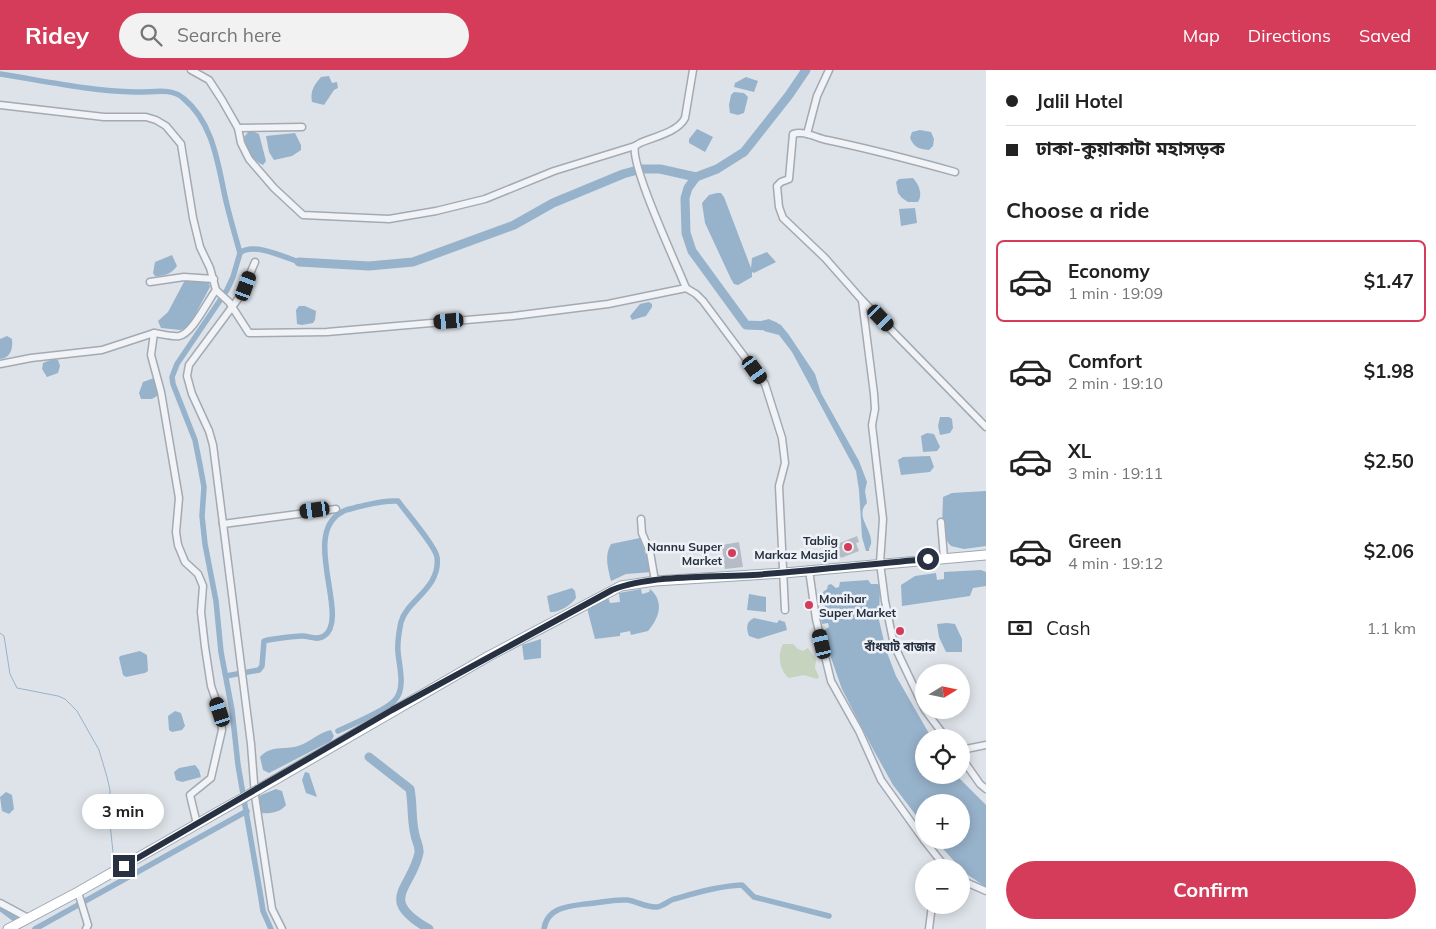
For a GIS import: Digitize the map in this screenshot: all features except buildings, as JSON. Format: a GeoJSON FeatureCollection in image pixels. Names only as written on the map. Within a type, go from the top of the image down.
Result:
{"type":"FeatureCollection","features":[{"type":"Feature","properties":{"kind":"main road"},"geometry":{"type":"LineString","coordinates":[[8,929],[78,892],[425,692],[612,590],[632,583],[784,573],[986,555]]}},
{"type":"Feature","properties":{"kind":"street"},"geometry":{"type":"LineString","coordinates":[[191,70],[209,80],[238,128],[241,143],[248,159],[274,188],[303,215],[362,219],[389,219],[436,211],[485,199],[554,171],[635,146],[681,125],[685,118],[693,70]]}},
{"type":"Feature","properties":{"kind":"street"},"geometry":{"type":"LineString","coordinates":[[807,134],[817,96],[830,70]]}},
{"type":"Feature","properties":{"kind":"street"},"geometry":{"type":"LineString","coordinates":[[0,105],[96,116],[146,117],[166,126],[181,144],[193,218],[200,247],[214,279],[216,290],[230,305],[249,333],[327,332],[577,309],[686,288]]}},
{"type":"Feature","properties":{"kind":"street"},"geometry":{"type":"LineString","coordinates":[[238,128],[302,127]]}},
{"type":"Feature","properties":{"kind":"street"},"geometry":{"type":"LineString","coordinates":[[955,172],[878,150],[825,140],[799,132],[793,134],[790,177],[787,181],[781,182],[777,186],[781,214],[986,427]]}},
{"type":"Feature","properties":{"kind":"street"},"geometry":{"type":"LineString","coordinates":[[635,146],[635,157],[642,182],[686,288],[703,301],[765,384],[782,438],[785,463],[779,486],[785,610]]}},
{"type":"Feature","properties":{"kind":"street"},"geometry":{"type":"LineString","coordinates":[[255,262],[246,286],[230,305],[223,322],[189,365],[187,376],[192,394],[210,431],[213,445],[251,744],[255,796],[272,909],[282,929]]}},
{"type":"Feature","properties":{"kind":"street"},"geometry":{"type":"LineString","coordinates":[[150,282],[184,277],[214,279]]}},
{"type":"Feature","properties":{"kind":"street"},"geometry":{"type":"LineString","coordinates":[[0,364],[31,358],[102,350],[154,334],[178,336],[186,334],[216,290]]}},
{"type":"Feature","properties":{"kind":"street"},"geometry":{"type":"LineString","coordinates":[[862,300],[872,369],[875,409],[872,425],[883,519],[880,563],[885,600],[894,645],[915,690]]}},
{"type":"Feature","properties":{"kind":"street"},"geometry":{"type":"LineString","coordinates":[[154,334],[151,354],[162,392],[179,498],[176,532],[178,545],[185,562],[198,574],[203,586],[201,612],[205,647],[211,686],[220,712],[222,730],[211,778],[190,794],[197,824]]}},
{"type":"Feature","properties":{"kind":"street"},"geometry":{"type":"LineString","coordinates":[[223,524],[336,509]]}},
{"type":"Feature","properties":{"kind":"street"},"geometry":{"type":"LineString","coordinates":[[641,519],[642,533],[650,552],[654,581]]}},
{"type":"Feature","properties":{"kind":"street"},"geometry":{"type":"LineString","coordinates":[[942,522],[944,558]]}},
{"type":"Feature","properties":{"kind":"street"},"geometry":{"type":"LineString","coordinates":[[809,570],[816,619],[832,681],[859,731],[881,780],[915,827]]}},
{"type":"Feature","properties":{"kind":"street"},"geometry":{"type":"LineString","coordinates":[[932,719],[939,729]]}},
{"type":"Feature","properties":{"kind":"street"},"geometry":{"type":"LineString","coordinates":[[970,748],[986,745]]}},
{"type":"Feature","properties":{"kind":"street"},"geometry":{"type":"LineString","coordinates":[[970,770],[986,789]]}},
{"type":"Feature","properties":{"kind":"street"},"geometry":{"type":"LineString","coordinates":[[931,849],[939,859]]}},
{"type":"Feature","properties":{"kind":"street"},"geometry":{"type":"LineString","coordinates":[[970,884],[986,891]]}},
{"type":"Feature","properties":{"kind":"street"},"geometry":{"type":"LineString","coordinates":[[78,892],[88,926],[86,929]]}},
{"type":"Feature","properties":{"kind":"street"},"geometry":{"type":"LineString","coordinates":[[0,903],[28,918]]}},
{"type":"Feature","properties":{"kind":"street"},"geometry":{"type":"LineString","coordinates":[[929,929],[931,914]]}},
{"type":"Feature","properties":{"kind":"green space"},"geometry":{"type":"Polygon","coordinates":[[[783,644],[793,644],[803,651],[808,648],[816,659],[815,668],[819,677],[817,679],[804,675],[789,678],[783,671],[780,662],[783,644]]]}},
{"type":"Feature","properties":{"kind":"water"},"geometry":{"type":"Polygon","coordinates":[[[329,76],[332,83],[337,82],[338,88],[334,90],[324,105],[312,102],[312,91],[316,83],[321,77],[329,76]]]}},
{"type":"Feature","properties":{"kind":"water"},"geometry":{"type":"Polygon","coordinates":[[[746,77],[758,81],[754,92],[734,87],[735,83],[746,77]]]}},
{"type":"Feature","properties":{"kind":"water"},"geometry":{"type":"Polygon","coordinates":[[[734,92],[744,93],[748,97],[744,113],[738,115],[730,113],[729,105],[731,95],[734,92]]]}},
{"type":"Feature","properties":{"kind":"water"},"geometry":{"type":"Polygon","coordinates":[[[697,129],[713,137],[705,152],[689,143],[689,139],[697,129]]]}},
{"type":"Feature","properties":{"kind":"water"},"geometry":{"type":"Polygon","coordinates":[[[250,130],[259,134],[266,161],[263,165],[250,154],[247,146],[244,137],[250,130]]]}},
{"type":"Feature","properties":{"kind":"water"},"geometry":{"type":"Polygon","coordinates":[[[920,130],[931,132],[934,139],[933,146],[929,150],[917,147],[910,138],[912,132],[920,130]]]}},
{"type":"Feature","properties":{"kind":"water"},"geometry":{"type":"Polygon","coordinates":[[[295,133],[301,145],[301,150],[292,156],[274,160],[269,152],[266,136],[295,133]]]}},
{"type":"Feature","properties":{"kind":"water"},"geometry":{"type":"Polygon","coordinates":[[[913,178],[919,187],[920,196],[918,202],[908,202],[898,193],[896,182],[899,179],[913,178]]]}},
{"type":"Feature","properties":{"kind":"water"},"geometry":{"type":"Polygon","coordinates":[[[721,193],[724,197],[751,268],[752,258],[767,252],[776,262],[754,273],[752,272],[752,277],[738,285],[734,284],[731,279],[705,223],[702,203],[709,195],[721,193]]]}},
{"type":"Feature","properties":{"kind":"water"},"geometry":{"type":"Polygon","coordinates":[[[915,208],[917,223],[901,226],[899,209],[915,208]]]}},
{"type":"Feature","properties":{"kind":"water"},"geometry":{"type":"Polygon","coordinates":[[[172,255],[177,266],[168,274],[155,276],[153,273],[155,262],[172,255]]]}},
{"type":"Feature","properties":{"kind":"water"},"geometry":{"type":"Polygon","coordinates":[[[185,280],[208,280],[210,287],[188,328],[180,330],[161,328],[158,321],[168,312],[185,280]]]}},
{"type":"Feature","properties":{"kind":"water"},"geometry":{"type":"Polygon","coordinates":[[[649,302],[652,304],[652,307],[646,316],[632,320],[630,316],[640,304],[649,302]]]}},
{"type":"Feature","properties":{"kind":"water"},"geometry":{"type":"Polygon","coordinates":[[[299,306],[305,306],[316,311],[313,323],[297,324],[296,310],[299,306]]]}},
{"type":"Feature","properties":{"kind":"water"},"geometry":{"type":"Polygon","coordinates":[[[769,319],[781,325],[815,374],[821,393],[859,461],[867,482],[865,491],[867,503],[862,512],[871,540],[869,551],[866,551],[862,537],[856,471],[792,352],[779,335],[764,331],[761,321],[769,319]]]}},
{"type":"Feature","properties":{"kind":"water"},"geometry":{"type":"Polygon","coordinates":[[[7,336],[12,339],[12,349],[7,357],[0,359],[0,339],[7,336]]]}},
{"type":"Feature","properties":{"kind":"water"},"geometry":{"type":"Polygon","coordinates":[[[53,359],[58,360],[60,366],[58,373],[47,377],[42,369],[43,363],[53,359]]]}},
{"type":"Feature","properties":{"kind":"water"},"geometry":{"type":"Polygon","coordinates":[[[154,378],[158,387],[157,396],[152,399],[141,399],[139,393],[143,382],[154,378]]]}},
{"type":"Feature","properties":{"kind":"water"},"geometry":{"type":"Polygon","coordinates":[[[940,417],[952,419],[953,428],[950,433],[940,435],[938,426],[940,417]]]}},
{"type":"Feature","properties":{"kind":"water"},"geometry":{"type":"Polygon","coordinates":[[[927,433],[934,434],[940,447],[937,451],[923,452],[921,436],[927,433]]]}},
{"type":"Feature","properties":{"kind":"water"},"geometry":{"type":"Polygon","coordinates":[[[930,456],[934,467],[930,472],[901,475],[898,460],[903,457],[930,456]]]}},
{"type":"Feature","properties":{"kind":"water"},"geometry":{"type":"Polygon","coordinates":[[[986,491],[986,546],[964,549],[951,546],[943,530],[943,497],[952,493],[986,491]]]}},
{"type":"Feature","properties":{"kind":"water"},"geometry":{"type":"Polygon","coordinates":[[[640,538],[652,572],[626,574],[611,581],[607,558],[611,544],[640,538]]]}},
{"type":"Feature","properties":{"kind":"water"},"geometry":{"type":"Polygon","coordinates":[[[981,570],[986,572],[986,586],[973,588],[970,596],[902,606],[901,585],[915,576],[936,573],[937,580],[944,579],[944,572],[981,570]]]}},
{"type":"Feature","properties":{"kind":"water"},"geometry":{"type":"Polygon","coordinates":[[[868,580],[871,584],[878,584],[880,587],[879,620],[886,650],[896,676],[915,709],[915,719],[921,719],[926,729],[915,729],[915,784],[965,784],[986,805],[986,887],[970,876],[970,859],[952,859],[943,849],[970,849],[970,794],[915,794],[915,814],[893,785],[842,689],[824,638],[823,631],[829,627],[828,623],[822,624],[821,620],[826,616],[823,592],[831,584],[836,588],[839,587],[840,582],[868,580]]]}},
{"type":"Feature","properties":{"kind":"water"},"geometry":{"type":"Polygon","coordinates":[[[572,588],[575,591],[576,598],[574,601],[561,610],[550,612],[547,596],[572,588]]]}},
{"type":"Feature","properties":{"kind":"water"},"geometry":{"type":"Polygon","coordinates":[[[641,589],[642,594],[649,592],[650,589],[658,599],[659,605],[655,621],[648,631],[631,635],[630,631],[620,633],[620,636],[595,639],[587,608],[608,597],[610,603],[620,602],[619,593],[641,589]]]}},
{"type":"Feature","properties":{"kind":"water"},"geometry":{"type":"Polygon","coordinates":[[[749,594],[766,597],[766,612],[747,610],[749,594]]]}},
{"type":"Feature","properties":{"kind":"water"},"geometry":{"type":"Polygon","coordinates":[[[754,618],[777,623],[779,620],[785,622],[787,630],[758,639],[749,636],[747,626],[749,621],[754,618]]]}},
{"type":"Feature","properties":{"kind":"water"},"geometry":{"type":"Polygon","coordinates":[[[937,624],[955,624],[962,639],[962,652],[946,652],[939,637],[937,624]]]}},
{"type":"Feature","properties":{"kind":"water"},"geometry":{"type":"Polygon","coordinates":[[[541,639],[541,658],[524,660],[522,645],[541,639]]]}},
{"type":"Feature","properties":{"kind":"water"},"geometry":{"type":"Polygon","coordinates":[[[140,651],[147,655],[148,671],[126,677],[123,675],[120,656],[140,651]]]}},
{"type":"Feature","properties":{"kind":"water"},"geometry":{"type":"Polygon","coordinates":[[[175,711],[181,713],[185,726],[182,730],[172,732],[169,730],[168,716],[175,711]]]}},
{"type":"Feature","properties":{"kind":"water"},"geometry":{"type":"Polygon","coordinates":[[[331,730],[334,736],[331,741],[269,773],[263,770],[260,757],[264,753],[273,749],[298,746],[331,730]]]}},
{"type":"Feature","properties":{"kind":"water"},"geometry":{"type":"Polygon","coordinates":[[[195,765],[201,777],[182,782],[176,780],[174,772],[179,768],[195,765]]]}},
{"type":"Feature","properties":{"kind":"water"},"geometry":{"type":"Polygon","coordinates":[[[305,772],[309,773],[317,797],[306,793],[302,780],[305,772]]]}},
{"type":"Feature","properties":{"kind":"water"},"geometry":{"type":"Polygon","coordinates":[[[276,789],[282,791],[286,805],[275,812],[261,813],[259,797],[276,789]]]}},
{"type":"Feature","properties":{"kind":"water"},"geometry":{"type":"Polygon","coordinates":[[[6,792],[12,795],[14,809],[9,814],[2,811],[0,797],[6,792]]]}},
{"type":"Feature","properties":{"kind":"waterway"},"geometry":{"type":"LineString","coordinates":[[299,262],[369,266],[413,262],[514,225],[553,203],[623,174],[641,169],[660,169],[696,177],[717,169],[744,152],[789,95],[806,70]]}},
{"type":"Feature","properties":{"kind":"waterway"},"geometry":{"type":"LineString","coordinates":[[0,74],[101,90],[167,92],[183,98],[202,120],[208,132],[217,160],[240,253]]}},
{"type":"Feature","properties":{"kind":"waterway"},"geometry":{"type":"LineString","coordinates":[[696,177],[688,188],[685,198],[686,233],[692,251],[746,325],[774,326]]}},
{"type":"Feature","properties":{"kind":"waterway"},"geometry":{"type":"LineString","coordinates":[[271,929],[263,911],[238,765],[232,710],[221,652],[216,601],[205,544],[202,516],[204,487],[195,440],[172,377],[177,364],[227,290],[240,253],[246,250],[260,250],[299,262]]}},
{"type":"Feature","properties":{"kind":"waterway"},"geometry":{"type":"LineString","coordinates":[[226,676],[259,670],[262,666],[264,641],[294,636],[316,638],[324,636],[331,626],[332,612],[325,556],[325,538],[330,523],[347,510],[377,502],[398,501],[431,545],[437,557],[437,568],[429,585],[404,614],[401,622],[398,637],[401,683],[395,700],[368,717],[338,731]]}},
{"type":"Feature","properties":{"kind":"waterway"},"geometry":{"type":"LineString","coordinates":[[0,633],[4,636],[10,674],[17,688],[65,699],[77,711],[99,750],[110,790],[109,814],[113,852]]}},
{"type":"Feature","properties":{"kind":"waterway"},"geometry":{"type":"LineString","coordinates":[[369,757],[410,789],[412,817],[419,853],[415,866],[405,885],[401,902],[404,910],[413,919],[429,929]]}},
{"type":"Feature","properties":{"kind":"waterway"},"geometry":{"type":"LineString","coordinates":[[35,929],[247,811]]}},
{"type":"Feature","properties":{"kind":"waterway"},"geometry":{"type":"LineString","coordinates":[[544,929],[549,917],[554,912],[565,907],[622,900],[657,907],[674,899],[699,892],[742,885],[754,897],[829,916]]}},
{"type":"Feature","properties":{"kind":"waterway"},"geometry":{"type":"LineString","coordinates":[[0,908],[16,920]]}},
{"type":"Feature","properties":{"kind":"place","name":"Tablig Markaz Masjid"},"geometry":{"type":"Point","coordinates":[848,547]}},
{"type":"Feature","properties":{"kind":"place","name":"Nannu Super Market"},"geometry":{"type":"Point","coordinates":[732,553]}},
{"type":"Feature","properties":{"kind":"place","name":"Monihar Super Market"},"geometry":{"type":"Point","coordinates":[809,605]}},
{"type":"Feature","properties":{"kind":"place","name":"বাঁধঘাট বাজার"},"geometry":{"type":"Point","coordinates":[900,631]}},
{"type":"Feature","properties":{"kind":"route"},"geometry":{"type":"LineString","coordinates":[[124,866],[296,768],[392,710],[621,586],[654,581],[784,573],[928,559]]}}]}
